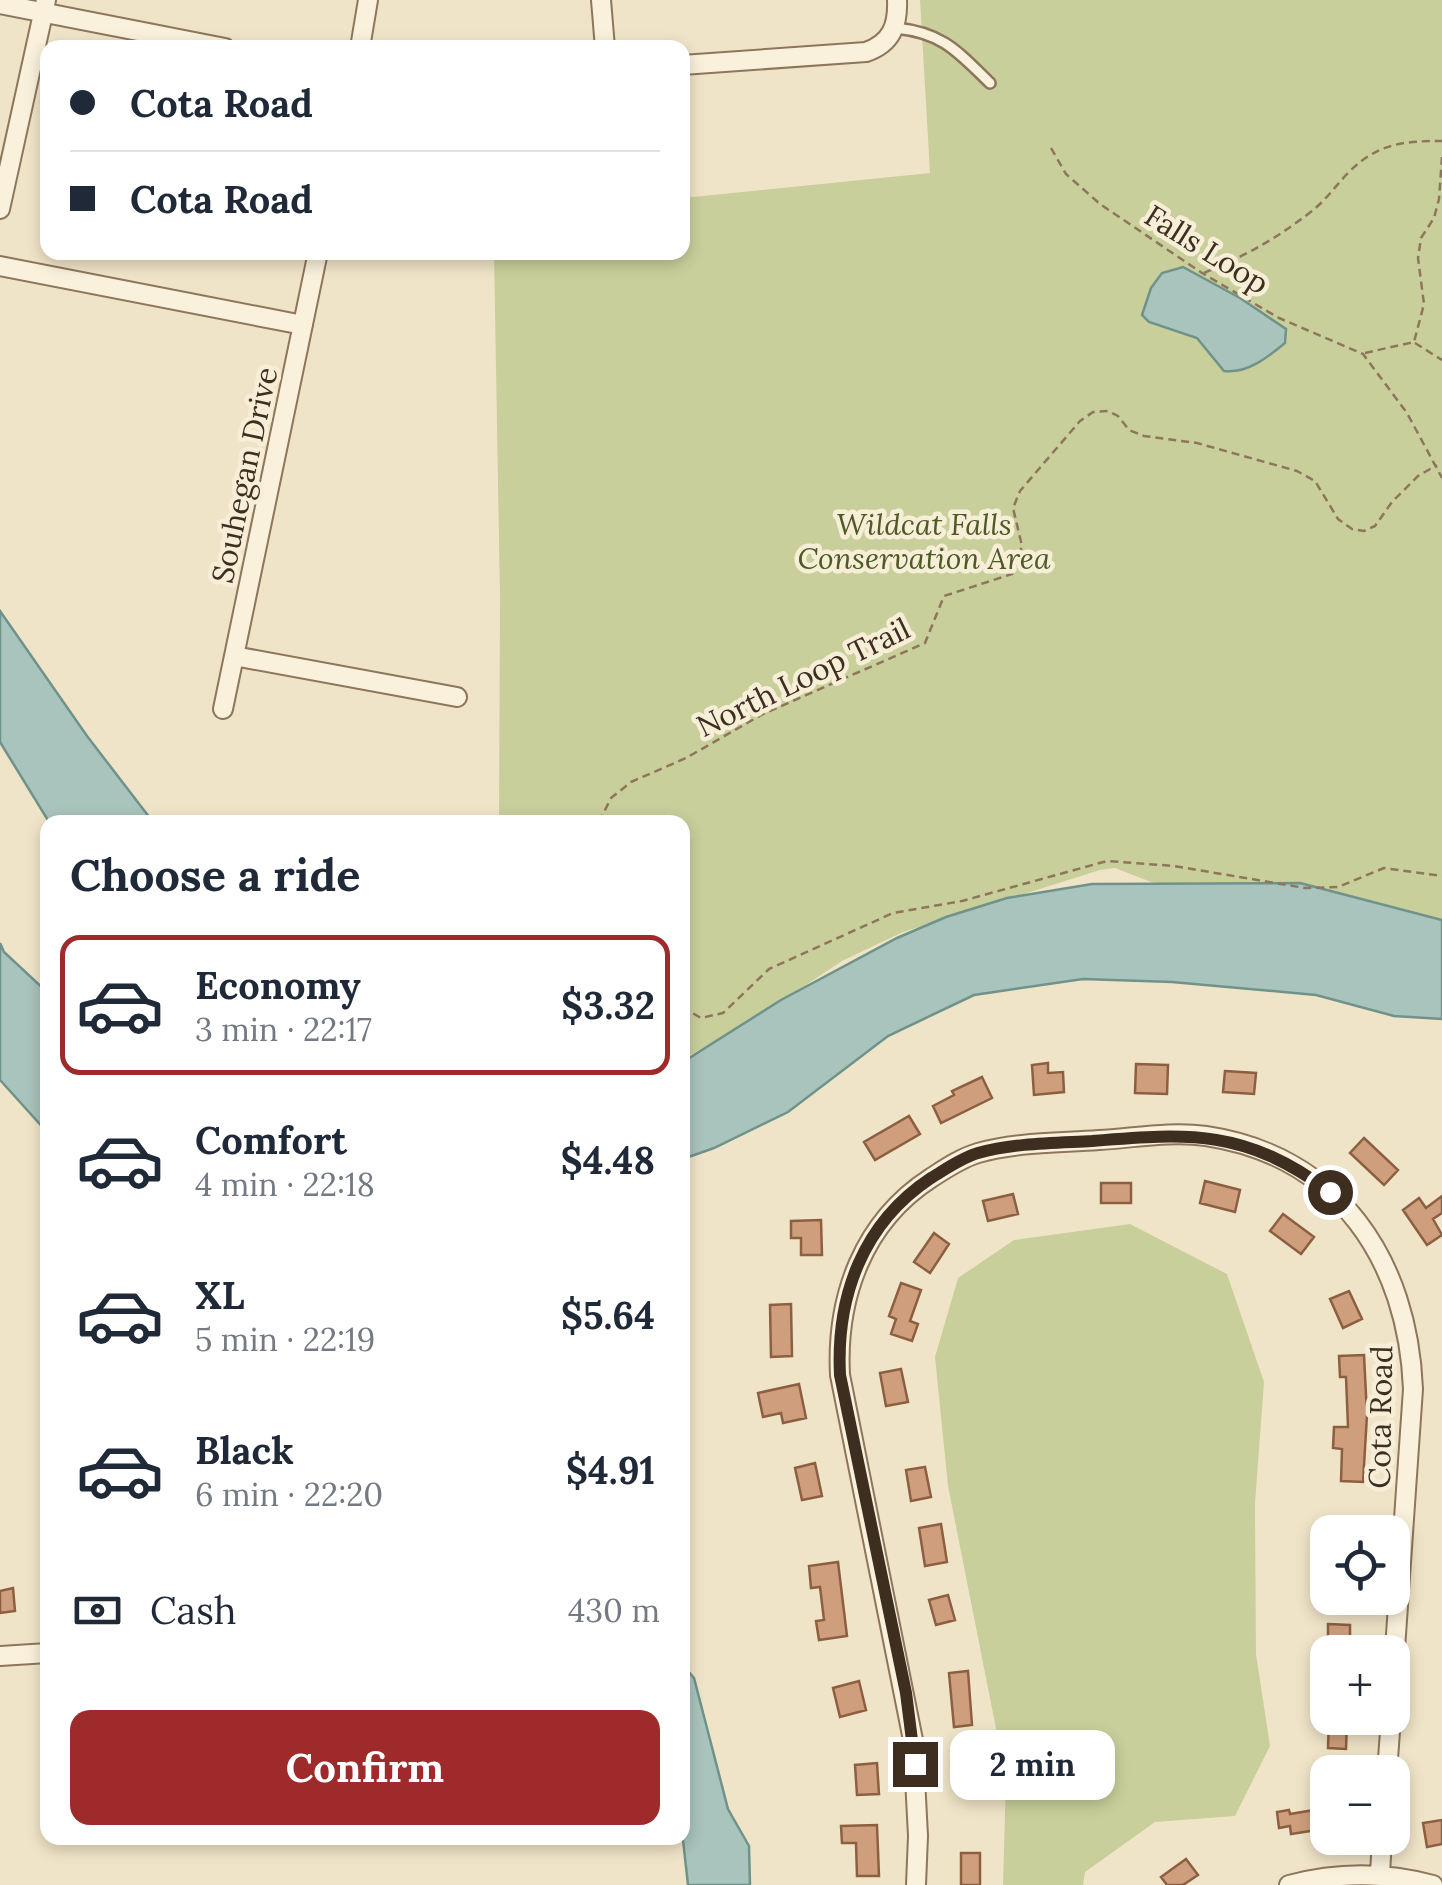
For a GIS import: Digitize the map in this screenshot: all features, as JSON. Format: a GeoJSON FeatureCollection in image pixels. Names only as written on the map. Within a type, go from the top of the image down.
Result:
{"type":"FeatureCollection","features":[{"type":"Feature","properties":{"kind":"street"},"geometry":{"type":"LineString","coordinates":[[361,40],[368,0]]}},
{"type":"Feature","properties":{"kind":"street"},"geometry":{"type":"LineString","coordinates":[[601,0],[604,40]]}},
{"type":"Feature","properties":{"kind":"street"},"geometry":{"type":"LineString","coordinates":[[690,64],[866,52],[884,43],[896,28],[898,0]]}},
{"type":"Feature","properties":{"kind":"street"},"geometry":{"type":"LineString","coordinates":[[0,4],[45,6],[191,40]]}},
{"type":"Feature","properties":{"kind":"street"},"geometry":{"type":"LineString","coordinates":[[0,209],[45,6]]}},
{"type":"Feature","properties":{"kind":"street","name":"Souhegan Drive"},"geometry":{"type":"LineString","coordinates":[[223,708],[316,260]]}},
{"type":"Feature","properties":{"kind":"street"},"geometry":{"type":"LineString","coordinates":[[0,266],[303,325]]}},
{"type":"Feature","properties":{"kind":"street"},"geometry":{"type":"LineString","coordinates":[[234,656],[457,697]]}},
{"type":"Feature","properties":{"kind":"street","name":"Cota Road"},"geometry":{"type":"LineString","coordinates":[[916,1885],[918,1836],[913,1740],[840,1375],[840,1326],[853,1274],[876,1228],[926,1182],[973,1155],[1017,1146],[1202,1136],[1270,1155],[1330,1192],[1367,1234],[1394,1282],[1404,1309],[1412,1356],[1414,1389],[1396,1635]]}},
{"type":"Feature","properties":{"kind":"street"},"geometry":{"type":"LineString","coordinates":[[0,1656],[40,1654]]}},
{"type":"Feature","properties":{"kind":"street"},"geometry":{"type":"LineString","coordinates":[[1380,1874],[1381,1855]]}},
{"type":"Feature","properties":{"kind":"street"},"geometry":{"type":"LineString","coordinates":[[1290,1885],[1380,1874],[1433,1885]]}},
{"type":"Feature","properties":{"kind":"lane"},"geometry":{"type":"LineString","coordinates":[[896,28],[926,31],[958,52],[990,83]]}},
{"type":"Feature","properties":{"kind":"path"},"geometry":{"type":"LineString","coordinates":[[1202,273],[1264,247],[1317,207],[1352,168],[1378,151],[1398,141],[1442,141]]}},
{"type":"Feature","properties":{"kind":"path","name":"Falls Loop"},"geometry":{"type":"LineString","coordinates":[[1051,148],[1066,174],[1100,204],[1202,273],[1280,318],[1363,354],[1407,413],[1442,478]]}},
{"type":"Feature","properties":{"kind":"path"},"geometry":{"type":"LineString","coordinates":[[1414,342],[1424,304],[1418,258],[1439,199],[1442,158]]}},
{"type":"Feature","properties":{"kind":"path"},"geometry":{"type":"LineString","coordinates":[[1363,354],[1414,342],[1442,360]]}},
{"type":"Feature","properties":{"kind":"path","name":"North Loop Trail"},"geometry":{"type":"LineString","coordinates":[[602,815],[611,798],[631,782],[686,758],[762,714],[925,643],[944,596],[1012,574],[1022,546],[1013,508],[1020,491],[1080,421],[1093,412],[1108,411],[1118,416],[1129,430],[1144,436],[1197,443],[1297,471],[1316,481],[1338,520],[1352,530],[1364,531],[1375,526],[1418,476],[1437,466]]}},
{"type":"Feature","properties":{"kind":"path"},"geometry":{"type":"LineString","coordinates":[[690,1012],[701,1018],[722,1013],[769,969],[893,914],[962,901],[1107,862],[1174,866],[1306,888],[1338,887],[1384,868],[1442,876]]}},
{"type":"Feature","properties":{"kind":"green space","name":"Wildcat Falls Conservation Area"},"geometry":{"type":"Polygon","coordinates":[[[920,0],[1442,0],[1442,928],[1151,882],[1115,868],[1100,870],[903,932],[842,961],[690,1055],[690,815],[499,815],[494,260],[690,260],[690,197],[930,173],[920,0]]]}},
{"type":"Feature","properties":{"kind":"green space"},"geometry":{"type":"Polygon","coordinates":[[[1130,1224],[1227,1274],[1264,1382],[1255,1504],[1256,1654],[1270,1746],[1235,1816],[1155,1822],[1085,1872],[1083,1885],[1003,1885],[1006,1779],[948,1486],[935,1357],[958,1278],[1014,1240],[1130,1224]]]}},
{"type":"Feature","properties":{"kind":"water"},"geometry":{"type":"Polygon","coordinates":[[[1183,267],[1286,329],[1285,343],[1249,367],[1224,371],[1197,338],[1149,322],[1142,315],[1151,288],[1162,273],[1183,267]]]}},
{"type":"Feature","properties":{"kind":"water"},"geometry":{"type":"Polygon","coordinates":[[[0,611],[148,815],[45,815],[0,742],[0,611]]]}},
{"type":"Feature","properties":{"kind":"water"},"geometry":{"type":"Polygon","coordinates":[[[1300,883],[1442,920],[1442,1019],[1394,1016],[1316,995],[1172,982],[1083,979],[974,995],[888,1036],[788,1112],[690,1157],[690,1058],[781,1000],[897,938],[1007,898],[1092,884],[1300,883]]]}},
{"type":"Feature","properties":{"kind":"water"},"geometry":{"type":"Polygon","coordinates":[[[0,943],[4,952],[40,985],[40,1124],[0,1080],[0,943]]]}},
{"type":"Feature","properties":{"kind":"water"},"geometry":{"type":"Polygon","coordinates":[[[690,1673],[728,1809],[749,1846],[750,1885],[688,1885],[684,1845],[690,1845],[690,1673]]]}},
{"type":"Feature","properties":{"kind":"building"},"geometry":{"type":"Polygon","coordinates":[[[1048,1063],[1048,1073],[1063,1072],[1064,1092],[1034,1095],[1032,1065],[1048,1063]]]}},
{"type":"Feature","properties":{"kind":"building"},"geometry":{"type":"Polygon","coordinates":[[[1136,1064],[1168,1065],[1167,1094],[1135,1093],[1136,1064]]]}},
{"type":"Feature","properties":{"kind":"building"},"geometry":{"type":"Polygon","coordinates":[[[1225,1071],[1256,1073],[1254,1094],[1223,1092],[1225,1071]]]}},
{"type":"Feature","properties":{"kind":"building"},"geometry":{"type":"Polygon","coordinates":[[[982,1077],[992,1098],[941,1123],[933,1106],[954,1095],[952,1091],[982,1077]]]}},
{"type":"Feature","properties":{"kind":"building"},"geometry":{"type":"Polygon","coordinates":[[[909,1116],[920,1134],[875,1160],[864,1142],[909,1116]]]}},
{"type":"Feature","properties":{"kind":"building"},"geometry":{"type":"Polygon","coordinates":[[[1364,1138],[1398,1170],[1384,1185],[1350,1153],[1364,1138]]]}},
{"type":"Feature","properties":{"kind":"building"},"geometry":{"type":"Polygon","coordinates":[[[1205,1181],[1240,1190],[1235,1212],[1200,1203],[1205,1181]]]}},
{"type":"Feature","properties":{"kind":"building"},"geometry":{"type":"Polygon","coordinates":[[[1101,1183],[1131,1183],[1131,1203],[1101,1203],[1101,1183]]]}},
{"type":"Feature","properties":{"kind":"building"},"geometry":{"type":"Polygon","coordinates":[[[1013,1194],[1018,1214],[988,1221],[983,1201],[1013,1194]]]}},
{"type":"Feature","properties":{"kind":"building"},"geometry":{"type":"Polygon","coordinates":[[[1442,1196],[1442,1213],[1433,1219],[1442,1235],[1427,1245],[1403,1210],[1419,1198],[1426,1208],[1442,1196]]]}},
{"type":"Feature","properties":{"kind":"building"},"geometry":{"type":"Polygon","coordinates":[[[1283,1214],[1314,1237],[1301,1254],[1270,1231],[1283,1214]]]}},
{"type":"Feature","properties":{"kind":"building"},"geometry":{"type":"Polygon","coordinates":[[[821,1220],[822,1255],[801,1255],[801,1238],[791,1238],[791,1221],[821,1220]]]}},
{"type":"Feature","properties":{"kind":"building"},"geometry":{"type":"Polygon","coordinates":[[[934,1233],[949,1244],[930,1273],[914,1262],[934,1233]]]}},
{"type":"Feature","properties":{"kind":"building"},"geometry":{"type":"Polygon","coordinates":[[[901,1283],[921,1290],[910,1321],[918,1324],[912,1341],[891,1334],[896,1319],[889,1316],[901,1283]]]}},
{"type":"Feature","properties":{"kind":"building"},"geometry":{"type":"Polygon","coordinates":[[[1349,1291],[1362,1319],[1343,1328],[1330,1299],[1349,1291]]]}},
{"type":"Feature","properties":{"kind":"building"},"geometry":{"type":"Polygon","coordinates":[[[791,1304],[792,1356],[771,1357],[770,1305],[791,1304]]]}},
{"type":"Feature","properties":{"kind":"building"},"geometry":{"type":"Polygon","coordinates":[[[1364,1355],[1367,1415],[1363,1482],[1341,1481],[1342,1449],[1333,1448],[1334,1427],[1348,1427],[1346,1377],[1340,1377],[1339,1356],[1364,1355]]]}},
{"type":"Feature","properties":{"kind":"building"},"geometry":{"type":"Polygon","coordinates":[[[901,1369],[908,1402],[886,1406],[880,1373],[901,1369]]]}},
{"type":"Feature","properties":{"kind":"building"},"geometry":{"type":"Polygon","coordinates":[[[799,1384],[806,1418],[783,1423],[781,1413],[763,1417],[758,1393],[799,1384]]]}},
{"type":"Feature","properties":{"kind":"building"},"geometry":{"type":"Polygon","coordinates":[[[815,1463],[822,1496],[802,1500],[795,1468],[815,1463]]]}},
{"type":"Feature","properties":{"kind":"building"},"geometry":{"type":"Polygon","coordinates":[[[925,1467],[931,1497],[911,1501],[906,1470],[925,1467]]]}},
{"type":"Feature","properties":{"kind":"building"},"geometry":{"type":"Polygon","coordinates":[[[941,1524],[947,1562],[925,1566],[919,1528],[941,1524]]]}},
{"type":"Feature","properties":{"kind":"building"},"geometry":{"type":"Polygon","coordinates":[[[838,1562],[847,1636],[819,1640],[816,1621],[824,1620],[820,1587],[811,1588],[809,1566],[838,1562]]]}},
{"type":"Feature","properties":{"kind":"building"},"geometry":{"type":"Polygon","coordinates":[[[13,1588],[15,1611],[0,1613],[0,1591],[13,1588]]]}},
{"type":"Feature","properties":{"kind":"building"},"geometry":{"type":"Polygon","coordinates":[[[948,1595],[955,1620],[936,1625],[929,1600],[948,1595]]]}},
{"type":"Feature","properties":{"kind":"building"},"geometry":{"type":"Polygon","coordinates":[[[1328,1624],[1350,1625],[1350,1635],[1328,1635],[1328,1624]]]}},
{"type":"Feature","properties":{"kind":"building"},"geometry":{"type":"Polygon","coordinates":[[[968,1671],[972,1725],[954,1727],[949,1673],[968,1671]]]}},
{"type":"Feature","properties":{"kind":"building"},"geometry":{"type":"Polygon","coordinates":[[[859,1681],[866,1710],[840,1717],[833,1688],[859,1681]]]}},
{"type":"Feature","properties":{"kind":"building"},"geometry":{"type":"Polygon","coordinates":[[[1328,1735],[1346,1735],[1346,1749],[1328,1748],[1328,1735]]]}},
{"type":"Feature","properties":{"kind":"building"},"geometry":{"type":"Polygon","coordinates":[[[975,1756],[976,1781],[960,1782],[959,1757],[975,1756]]]}},
{"type":"Feature","properties":{"kind":"building"},"geometry":{"type":"Polygon","coordinates":[[[877,1763],[879,1794],[857,1795],[855,1765],[877,1763]]]}},
{"type":"Feature","properties":{"kind":"building"},"geometry":{"type":"Polygon","coordinates":[[[1310,1811],[1310,1831],[1291,1834],[1290,1826],[1279,1828],[1277,1812],[1310,1811]]]}},
{"type":"Feature","properties":{"kind":"building"},"geometry":{"type":"Polygon","coordinates":[[[1442,1820],[1442,1844],[1427,1847],[1423,1823],[1442,1820]]]}},
{"type":"Feature","properties":{"kind":"building"},"geometry":{"type":"Polygon","coordinates":[[[877,1825],[879,1876],[857,1876],[856,1843],[842,1843],[841,1826],[877,1825]]]}},
{"type":"Feature","properties":{"kind":"building"},"geometry":{"type":"Polygon","coordinates":[[[961,1853],[980,1853],[980,1885],[961,1885],[961,1853]]]}},
{"type":"Feature","properties":{"kind":"building"},"geometry":{"type":"Polygon","coordinates":[[[1186,1859],[1198,1875],[1183,1885],[1167,1885],[1161,1877],[1186,1859]]]}},
{"type":"Feature","properties":{"kind":"route"},"geometry":{"type":"LineString","coordinates":[[915,1764],[906,1693],[838,1350],[844,1300],[876,1228],[908,1196],[948,1167],[973,1155],[1017,1146],[1202,1136],[1258,1150],[1307,1175],[1330,1192]]}}]}
